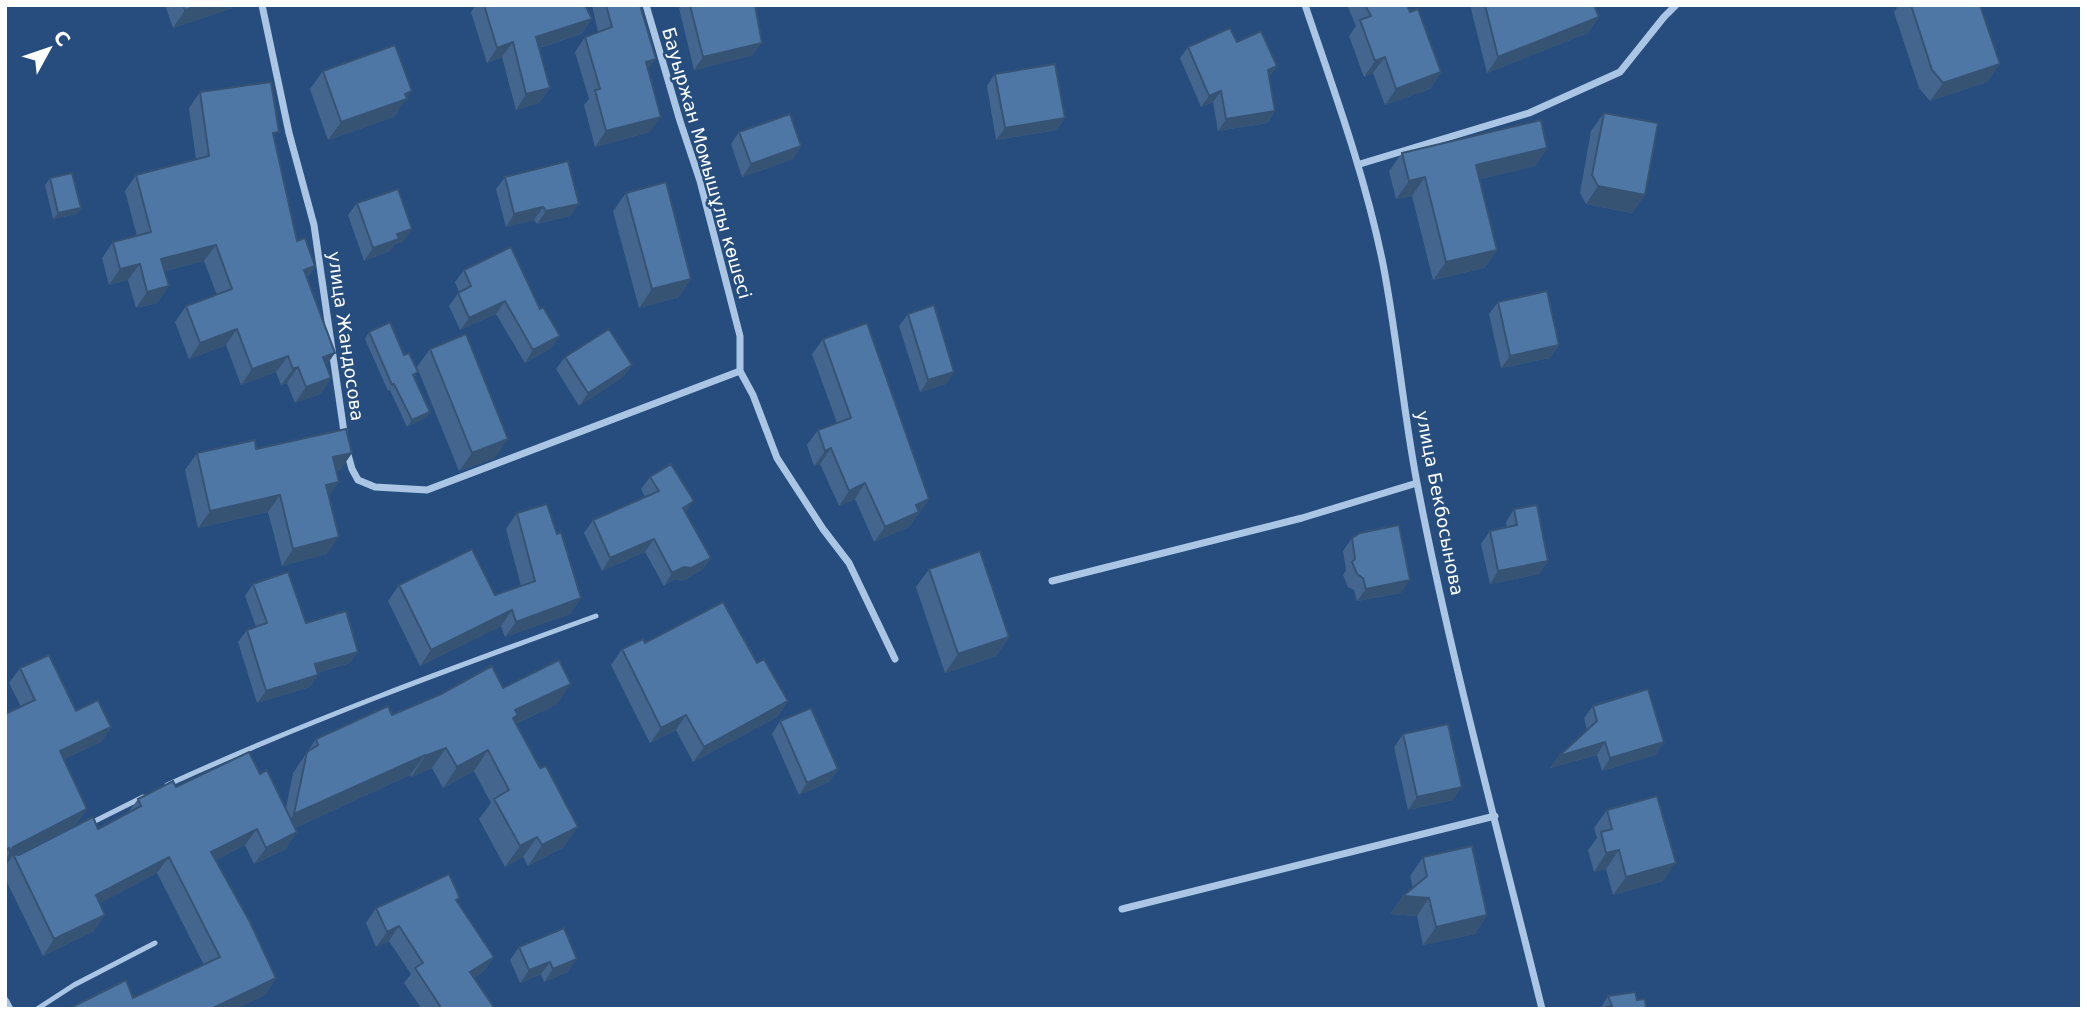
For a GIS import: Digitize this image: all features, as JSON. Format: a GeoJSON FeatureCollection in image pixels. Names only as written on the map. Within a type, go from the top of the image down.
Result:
{"type":"FeatureCollection","features":[{"type":"Feature","properties":{"kind":"street","name":"улица Жандосова"},"geometry":{"type":"LineString","coordinates":[[262,5],[289,133],[314,225],[345,441],[352,469],[358,480],[375,486],[427,490],[740,371]]}},
{"type":"Feature","properties":{"kind":"street","name":"Бауыржан Момышұлы көшесі"},"geometry":{"type":"LineString","coordinates":[[646,5],[700,181],[740,336],[740,371]]}},
{"type":"Feature","properties":{"kind":"street","name":"улица Бекбосынова"},"geometry":{"type":"LineString","coordinates":[[1305,5],[1360,164],[1397,341],[1417,484],[1464,697],[1542,1009]]}},
{"type":"Feature","properties":{"kind":"street"},"geometry":{"type":"LineString","coordinates":[[1360,164],[1530,113],[1620,72],[1676,5]]}},
{"type":"Feature","properties":{"kind":"street"},"geometry":{"type":"LineString","coordinates":[[740,371],[753,395],[777,458],[823,529],[849,563],[895,659]]}},
{"type":"Feature","properties":{"kind":"street"},"geometry":{"type":"LineString","coordinates":[[1052,581],[1302,518],[1417,484]]}},
{"type":"Feature","properties":{"kind":"street"},"geometry":{"type":"LineString","coordinates":[[1122,909],[1495,816]]}},
{"type":"Feature","properties":{"kind":"street"},"geometry":{"type":"LineString","coordinates":[[5,1000],[10,1009]]}},
{"type":"Feature","properties":{"kind":"lane"},"geometry":{"type":"LineString","coordinates":[[157,790],[296,729],[482,657],[596,617]]}},
{"type":"Feature","properties":{"kind":"lane"},"geometry":{"type":"LineString","coordinates":[[87,825],[146,796]]}},
{"type":"Feature","properties":{"kind":"lane"},"geometry":{"type":"LineString","coordinates":[[37,1009],[74,985],[155,943]]}},
{"type":"Feature","properties":{"kind":"building"},"geometry":{"type":"Polygon","coordinates":[[[183,5],[200,5],[185,10],[183,5]]]}},
{"type":"Feature","properties":{"kind":"building"},"geometry":{"type":"Polygon","coordinates":[[[484,5],[585,5],[592,19],[536,37],[550,88],[526,94],[513,42],[497,48],[484,5]]]}},
{"type":"Feature","properties":{"kind":"building"},"geometry":{"type":"Polygon","coordinates":[[[606,5],[640,5],[656,59],[646,62],[661,117],[606,131],[595,90],[600,89],[585,37],[612,27],[606,5]]]}},
{"type":"Feature","properties":{"kind":"building"},"geometry":{"type":"Polygon","coordinates":[[[690,5],[755,5],[762,43],[703,57],[690,5]]]}},
{"type":"Feature","properties":{"kind":"building"},"geometry":{"type":"Polygon","coordinates":[[[1365,5],[1407,5],[1410,12],[1418,9],[1441,72],[1396,89],[1385,57],[1375,61],[1360,20],[1371,16],[1365,5]]]}},
{"type":"Feature","properties":{"kind":"building"},"geometry":{"type":"Polygon","coordinates":[[[1485,5],[1594,5],[1599,17],[1498,57],[1485,5]]]}},
{"type":"Feature","properties":{"kind":"building"},"geometry":{"type":"Polygon","coordinates":[[[1911,5],[1980,5],[2000,64],[1943,83],[1932,70],[1911,5]]]}},
{"type":"Feature","properties":{"kind":"building"},"geometry":{"type":"Polygon","coordinates":[[[1230,28],[1237,42],[1261,31],[1277,66],[1268,70],[1275,111],[1226,119],[1221,91],[1209,96],[1188,47],[1230,28]]]}},
{"type":"Feature","properties":{"kind":"building"},"geometry":{"type":"Polygon","coordinates":[[[395,45],[412,91],[405,94],[407,99],[341,122],[323,71],[395,45]]]}},
{"type":"Feature","properties":{"kind":"building"},"geometry":{"type":"Polygon","coordinates":[[[1055,64],[1065,118],[1005,128],[995,74],[1055,64]]]}},
{"type":"Feature","properties":{"kind":"building"},"geometry":{"type":"Polygon","coordinates":[[[271,82],[279,132],[273,133],[297,241],[305,238],[315,266],[304,270],[335,353],[323,357],[331,378],[306,387],[298,367],[293,369],[288,356],[252,369],[237,329],[200,343],[186,306],[232,289],[216,245],[161,259],[169,286],[147,292],[140,264],[120,269],[113,242],[151,232],[136,175],[209,156],[200,92],[271,82]]]}},
{"type":"Feature","properties":{"kind":"building"},"geometry":{"type":"Polygon","coordinates":[[[1604,113],[1658,123],[1645,195],[1598,186],[1592,175],[1604,113]]]}},
{"type":"Feature","properties":{"kind":"building"},"geometry":{"type":"Polygon","coordinates":[[[790,114],[801,146],[751,164],[739,132],[790,114]]]}},
{"type":"Feature","properties":{"kind":"building"},"geometry":{"type":"Polygon","coordinates":[[[1541,120],[1547,148],[1476,165],[1497,250],[1446,262],[1425,177],[1409,181],[1402,153],[1541,120]]]}},
{"type":"Feature","properties":{"kind":"building"},"geometry":{"type":"Polygon","coordinates":[[[568,161],[579,204],[546,211],[543,207],[514,214],[505,177],[568,161]]]}},
{"type":"Feature","properties":{"kind":"building"},"geometry":{"type":"Polygon","coordinates":[[[72,173],[81,208],[58,213],[50,178],[72,173]]]}},
{"type":"Feature","properties":{"kind":"building"},"geometry":{"type":"Polygon","coordinates":[[[666,182],[691,279],[652,289],[626,193],[666,182]]]}},
{"type":"Feature","properties":{"kind":"building"},"geometry":{"type":"Polygon","coordinates":[[[398,189],[412,229],[397,234],[399,239],[373,248],[357,203],[398,189]]]}},
{"type":"Feature","properties":{"kind":"building"},"geometry":{"type":"Polygon","coordinates":[[[511,247],[540,309],[543,307],[560,336],[533,350],[505,301],[469,318],[458,293],[471,286],[464,270],[511,247]]]}},
{"type":"Feature","properties":{"kind":"building"},"geometry":{"type":"Polygon","coordinates":[[[1547,291],[1559,345],[1510,356],[1498,302],[1547,291]]]}},
{"type":"Feature","properties":{"kind":"building"},"geometry":{"type":"Polygon","coordinates":[[[934,305],[954,372],[928,380],[908,314],[934,305]]]}},
{"type":"Feature","properties":{"kind":"building"},"geometry":{"type":"Polygon","coordinates":[[[390,322],[404,355],[409,353],[418,372],[413,375],[430,412],[412,420],[394,384],[392,385],[369,332],[390,322]]]}},
{"type":"Feature","properties":{"kind":"building"},"geometry":{"type":"Polygon","coordinates":[[[867,323],[929,499],[916,505],[919,512],[885,527],[865,483],[849,491],[831,448],[825,451],[818,430],[851,418],[823,339],[867,323]]]}},
{"type":"Feature","properties":{"kind":"building"},"geometry":{"type":"Polygon","coordinates":[[[609,329],[632,365],[588,393],[565,357],[609,329]]]}},
{"type":"Feature","properties":{"kind":"building"},"geometry":{"type":"Polygon","coordinates":[[[466,334],[508,439],[472,453],[430,349],[466,334]]]}},
{"type":"Feature","properties":{"kind":"building"},"geometry":{"type":"Polygon","coordinates":[[[346,429],[352,453],[333,457],[339,482],[326,485],[339,537],[293,549],[280,495],[210,511],[197,453],[255,440],[256,449],[346,429]]]}},
{"type":"Feature","properties":{"kind":"building"},"geometry":{"type":"Polygon","coordinates":[[[671,464],[694,501],[683,508],[711,558],[691,568],[684,567],[672,573],[654,539],[610,558],[593,520],[659,491],[650,477],[671,464]]]}},
{"type":"Feature","properties":{"kind":"building"},"geometry":{"type":"Polygon","coordinates":[[[547,504],[557,534],[561,532],[581,598],[516,622],[512,610],[431,650],[399,585],[472,549],[495,595],[535,581],[517,513],[547,504]]]}},
{"type":"Feature","properties":{"kind":"building"},"geometry":{"type":"Polygon","coordinates":[[[1537,505],[1548,561],[1498,571],[1490,531],[1517,525],[1514,509],[1537,505]]]}},
{"type":"Feature","properties":{"kind":"building"},"geometry":{"type":"Polygon","coordinates":[[[1399,525],[1410,580],[1366,589],[1363,578],[1357,574],[1352,562],[1355,559],[1352,538],[1360,533],[1399,525]]]}},
{"type":"Feature","properties":{"kind":"building"},"geometry":{"type":"Polygon","coordinates":[[[980,551],[1009,637],[958,654],[929,569],[980,551]]]}},
{"type":"Feature","properties":{"kind":"building"},"geometry":{"type":"Polygon","coordinates":[[[288,572],[306,623],[346,611],[358,652],[315,664],[318,675],[266,691],[247,630],[267,623],[253,584],[288,572]]]}},
{"type":"Feature","properties":{"kind":"building"},"geometry":{"type":"Polygon","coordinates":[[[723,602],[757,663],[764,659],[788,701],[704,747],[686,715],[661,728],[622,649],[643,639],[645,643],[723,602]]]}},
{"type":"Feature","properties":{"kind":"building"},"geometry":{"type":"Polygon","coordinates":[[[49,655],[76,711],[98,700],[111,727],[60,751],[87,809],[13,847],[10,852],[9,848],[5,850],[5,714],[35,700],[20,668],[49,655]]]}},
{"type":"Feature","properties":{"kind":"building"},"geometry":{"type":"Polygon","coordinates":[[[559,660],[571,684],[515,710],[518,715],[513,718],[540,768],[546,766],[578,827],[542,845],[537,837],[520,846],[494,799],[509,790],[488,750],[457,767],[446,748],[294,814],[307,752],[318,745],[316,739],[388,706],[392,715],[441,694],[492,666],[503,688],[559,660]]]}},
{"type":"Feature","properties":{"kind":"building"},"geometry":{"type":"Polygon","coordinates":[[[1648,689],[1664,742],[1610,758],[1605,742],[1559,756],[1597,721],[1593,706],[1648,689]]]}},
{"type":"Feature","properties":{"kind":"building"},"geometry":{"type":"Polygon","coordinates":[[[811,708],[838,769],[807,783],[780,721],[811,708]]]}},
{"type":"Feature","properties":{"kind":"building"},"geometry":{"type":"Polygon","coordinates":[[[1448,724],[1462,787],[1417,797],[1403,734],[1448,724]]]}},
{"type":"Feature","properties":{"kind":"building"},"geometry":{"type":"Polygon","coordinates":[[[249,752],[260,774],[267,770],[297,832],[266,848],[257,829],[211,852],[250,922],[276,978],[211,1009],[68,1009],[126,980],[133,998],[220,957],[169,857],[96,895],[105,915],[54,939],[13,854],[19,855],[93,817],[98,829],[141,806],[138,799],[173,781],[176,787],[249,752]]]}},
{"type":"Feature","properties":{"kind":"building"},"geometry":{"type":"Polygon","coordinates":[[[1657,796],[1676,863],[1626,877],[1619,850],[1606,853],[1601,832],[1612,829],[1607,810],[1657,796]]]}},
{"type":"Feature","properties":{"kind":"building"},"geometry":{"type":"Polygon","coordinates":[[[1472,846],[1487,915],[1436,927],[1429,898],[1403,896],[1427,876],[1423,857],[1472,846]]]}},
{"type":"Feature","properties":{"kind":"building"},"geometry":{"type":"Polygon","coordinates":[[[449,874],[460,898],[456,900],[494,957],[470,972],[495,1009],[438,1009],[440,1006],[415,968],[423,963],[399,926],[387,932],[376,908],[449,874]]]}},
{"type":"Feature","properties":{"kind":"building"},"geometry":{"type":"Polygon","coordinates":[[[564,928],[577,959],[553,969],[550,962],[529,970],[519,947],[564,928]]]}},
{"type":"Feature","properties":{"kind":"building"},"geometry":{"type":"Polygon","coordinates":[[[1635,992],[1637,1000],[1645,999],[1646,1009],[1606,1009],[1612,1006],[1608,996],[1635,992]]]}}]}
